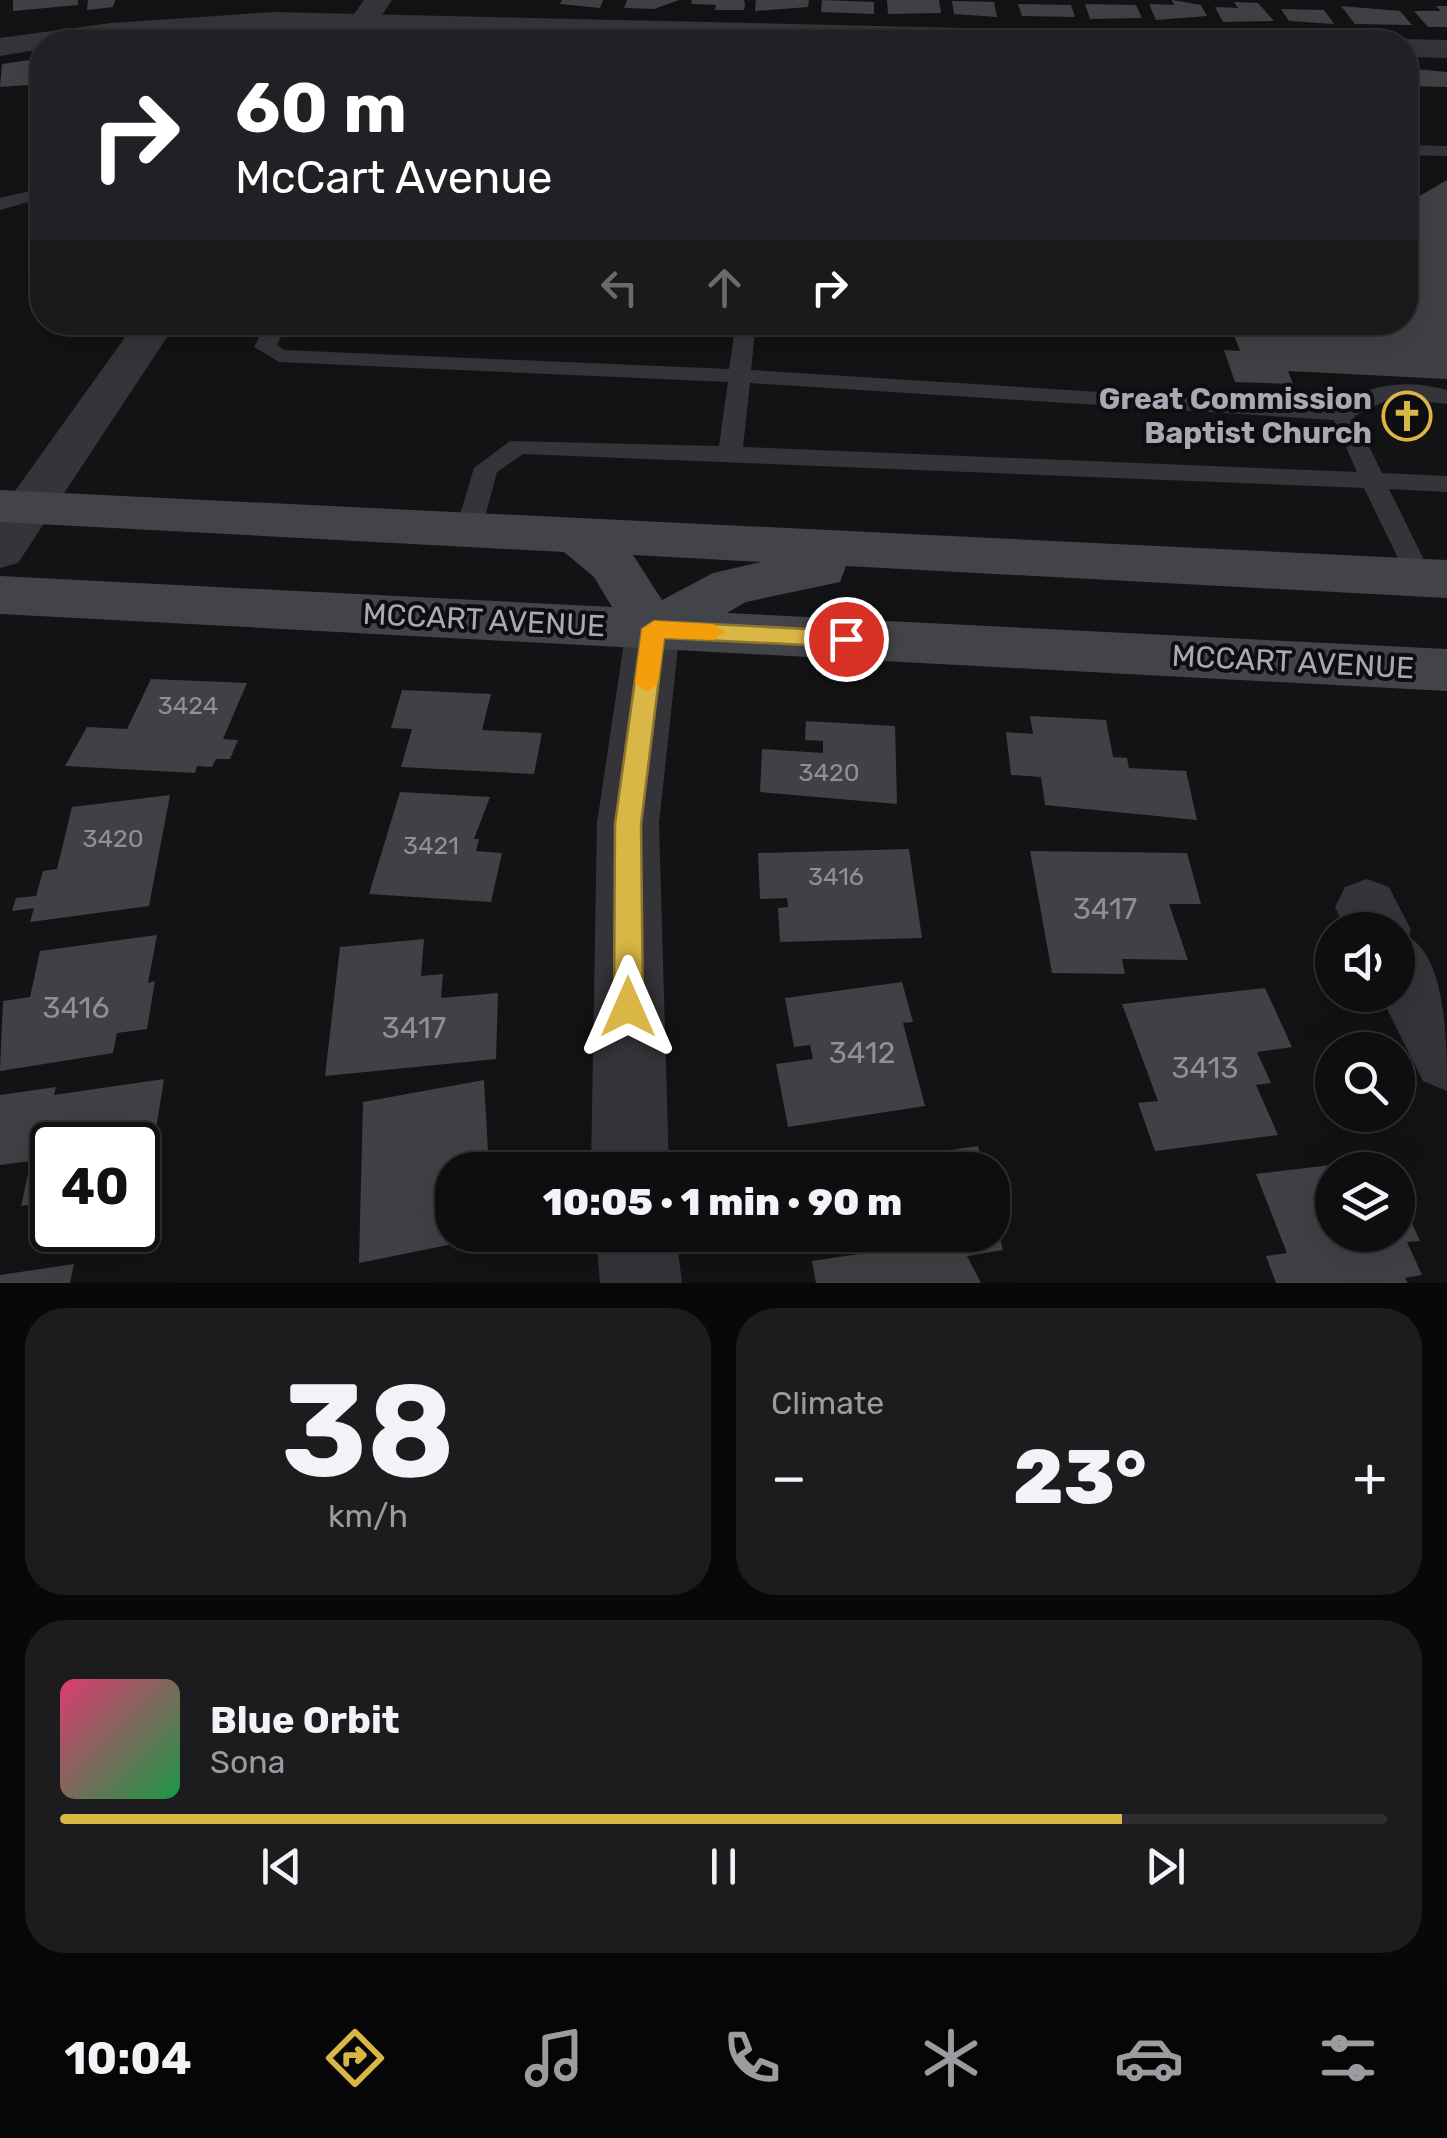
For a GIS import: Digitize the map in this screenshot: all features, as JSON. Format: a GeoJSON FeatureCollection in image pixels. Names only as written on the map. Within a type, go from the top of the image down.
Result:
{"type":"FeatureCollection","features":[{"type":"Feature","properties":{"kind":"main road"},"geometry":{"type":"LineString","coordinates":[[15,507],[1433,578]]}},
{"type":"Feature","properties":{"kind":"main road"},"geometry":{"type":"LineString","coordinates":[[575,534],[612,564],[654,629],[732,586],[786,573],[950,553]]}},
{"type":"Feature","properties":{"kind":"main road","name":"MCCART AVENUE"},"geometry":{"type":"LineString","coordinates":[[0,596],[1447,670]]}},
{"type":"Feature","properties":{"kind":"street"},"geometry":{"type":"LineString","coordinates":[[148,30],[200,24],[363,22],[691,30]]}},
{"type":"Feature","properties":{"kind":"street"},"geometry":{"type":"LineString","coordinates":[[0,47],[30,44]]}},
{"type":"Feature","properties":{"kind":"street"},"geometry":{"type":"LineString","coordinates":[[1418,48],[1447,48]]}},
{"type":"Feature","properties":{"kind":"street"},"geometry":{"type":"LineString","coordinates":[[0,550],[15,507],[146,335]]}},
{"type":"Feature","properties":{"kind":"street"},"geometry":{"type":"LineString","coordinates":[[630,1152],[628,824],[654,629]]}},
{"type":"Feature","properties":{"kind":"street"},"geometry":{"type":"LineString","coordinates":[[1415,996],[1447,1057]]}},
{"type":"Feature","properties":{"kind":"street"},"geometry":{"type":"LineString","coordinates":[[638,1252],[641,1283]]}},
{"type":"Feature","properties":{"kind":"lane"},"geometry":{"type":"LineString","coordinates":[[1418,150],[1447,151]]}},
{"type":"Feature","properties":{"kind":"lane"},"geometry":{"type":"LineString","coordinates":[[0,204],[30,200]]}},
{"type":"Feature","properties":{"kind":"lane"},"geometry":{"type":"LineString","coordinates":[[271,335],[265,347],[279,356],[1342,414],[1360,399],[1393,389],[1447,396]]}},
{"type":"Feature","properties":{"kind":"lane"},"geometry":{"type":"LineString","coordinates":[[730,455],[744,335]]}},
{"type":"Feature","properties":{"kind":"lane"},"geometry":{"type":"LineString","coordinates":[[1342,414],[1374,480],[1433,578]]}},
{"type":"Feature","properties":{"kind":"lane"},"geometry":{"type":"LineString","coordinates":[[469,528],[486,468],[518,446],[1447,484]]}},
{"type":"Feature","properties":{"kind":"building"},"geometry":{"type":"Polygon","coordinates":[[[13,0],[78,0],[78,5],[13,11],[13,0]]]}},
{"type":"Feature","properties":{"kind":"building"},"geometry":{"type":"Polygon","coordinates":[[[88,0],[115,0],[113,7],[87,10],[88,0]]]}},
{"type":"Feature","properties":{"kind":"building"},"geometry":{"type":"Polygon","coordinates":[[[562,0],[603,0],[600,8],[560,4],[562,0]]]}},
{"type":"Feature","properties":{"kind":"building"},"geometry":{"type":"Polygon","coordinates":[[[627,0],[679,0],[654,9],[624,8],[627,0]]]}},
{"type":"Feature","properties":{"kind":"building"},"geometry":{"type":"Polygon","coordinates":[[[692,0],[744,0],[745,5],[744,10],[715,10],[716,5],[691,4],[692,0]]]}},
{"type":"Feature","properties":{"kind":"building"},"geometry":{"type":"Polygon","coordinates":[[[756,0],[809,0],[808,7],[755,11],[756,0]]]}},
{"type":"Feature","properties":{"kind":"building"},"geometry":{"type":"Polygon","coordinates":[[[822,0],[874,2],[874,14],[821,12],[822,0]]]}},
{"type":"Feature","properties":{"kind":"building"},"geometry":{"type":"Polygon","coordinates":[[[887,0],[939,0],[941,13],[888,14],[887,0]]]}},
{"type":"Feature","properties":{"kind":"building"},"geometry":{"type":"Polygon","coordinates":[[[1172,0],[1201,5],[1207,16],[1156,20],[1149,4],[1174,5],[1172,0]]]}},
{"type":"Feature","properties":{"kind":"building"},"geometry":{"type":"Polygon","coordinates":[[[952,1],[994,2],[997,17],[954,14],[952,1]]]}},
{"type":"Feature","properties":{"kind":"building"},"geometry":{"type":"Polygon","coordinates":[[[1234,2],[1258,3],[1274,21],[1223,22],[1215,7],[1238,8],[1234,2]]]}},
{"type":"Feature","properties":{"kind":"building"},"geometry":{"type":"Polygon","coordinates":[[[1018,4],[1071,5],[1075,17],[1022,16],[1018,4]]]}},
{"type":"Feature","properties":{"kind":"building"},"geometry":{"type":"Polygon","coordinates":[[[1085,4],[1136,5],[1142,18],[1090,19],[1085,4]]]}},
{"type":"Feature","properties":{"kind":"building"},"geometry":{"type":"Polygon","coordinates":[[[1341,6],[1400,11],[1412,25],[1355,24],[1341,6]]]}},
{"type":"Feature","properties":{"kind":"building"},"geometry":{"type":"Polygon","coordinates":[[[1436,6],[1447,6],[1447,27],[1428,27],[1414,11],[1441,11],[1436,6]]]}},
{"type":"Feature","properties":{"kind":"building"},"geometry":{"type":"Polygon","coordinates":[[[1281,9],[1324,10],[1334,24],[1289,21],[1281,9]]]}},
{"type":"Feature","properties":{"kind":"building"},"geometry":{"type":"Polygon","coordinates":[[[30,60],[30,85],[0,87],[2,64],[30,60]]]}},
{"type":"Feature","properties":{"kind":"building"},"geometry":{"type":"Polygon","coordinates":[[[1418,69],[1447,72],[1447,87],[1418,86],[1418,69]]]}},
{"type":"Feature","properties":{"kind":"building"},"geometry":{"type":"Polygon","coordinates":[[[1447,180],[1447,379],[1288,371],[1293,384],[1235,382],[1224,350],[1240,351],[1234,335],[1418,335],[1418,197],[1447,180]]]}},
{"type":"Feature","properties":{"kind":"building"},"geometry":{"type":"Polygon","coordinates":[[[151,679],[247,683],[223,739],[238,740],[230,759],[216,759],[212,767],[197,766],[195,773],[65,766],[87,727],[127,729],[151,679]]]}},
{"type":"Feature","properties":{"kind":"building"},"geometry":{"type":"Polygon","coordinates":[[[402,690],[491,694],[482,730],[542,733],[534,774],[401,767],[412,729],[391,728],[402,690]]]}},
{"type":"Feature","properties":{"kind":"building"},"geometry":{"type":"Polygon","coordinates":[[[1030,716],[1106,720],[1113,757],[1127,758],[1129,768],[1186,771],[1197,820],[1045,805],[1041,777],[1011,775],[1006,732],[1033,734],[1030,716]]]}},
{"type":"Feature","properties":{"kind":"building"},"geometry":{"type":"Polygon","coordinates":[[[806,721],[895,726],[897,804],[760,792],[762,749],[823,753],[823,741],[805,740],[806,721]]]}},
{"type":"Feature","properties":{"kind":"building"},"geometry":{"type":"Polygon","coordinates":[[[400,792],[490,797],[474,839],[479,839],[476,851],[502,853],[491,902],[369,894],[400,792]]]}},
{"type":"Feature","properties":{"kind":"building"},"geometry":{"type":"Polygon","coordinates":[[[170,795],[149,906],[30,922],[34,908],[12,911],[16,898],[36,896],[43,871],[57,869],[72,807],[170,795]]]}},
{"type":"Feature","properties":{"kind":"building"},"geometry":{"type":"Polygon","coordinates":[[[909,849],[922,938],[780,942],[778,908],[788,907],[787,898],[760,899],[758,853],[909,849]]]}},
{"type":"Feature","properties":{"kind":"building"},"geometry":{"type":"Polygon","coordinates":[[[1030,851],[1187,853],[1201,904],[1169,904],[1188,960],[1122,959],[1125,974],[1052,973],[1030,851]]]}},
{"type":"Feature","properties":{"kind":"building"},"geometry":{"type":"Polygon","coordinates":[[[157,935],[148,983],[155,981],[147,1029],[117,1033],[113,1053],[0,1071],[3,1001],[30,997],[40,951],[157,935]]]}},
{"type":"Feature","properties":{"kind":"building"},"geometry":{"type":"Polygon","coordinates":[[[424,939],[421,976],[443,974],[441,998],[498,993],[496,1059],[325,1076],[340,947],[424,939]]]}},
{"type":"Feature","properties":{"kind":"building"},"geometry":{"type":"Polygon","coordinates":[[[902,982],[913,1022],[903,1023],[925,1106],[788,1127],[776,1064],[813,1059],[810,1045],[794,1047],[785,998],[902,982]]]}},
{"type":"Feature","properties":{"kind":"building"},"geometry":{"type":"Polygon","coordinates":[[[1265,988],[1292,1047],[1257,1052],[1271,1083],[1256,1085],[1278,1135],[1155,1151],[1138,1103],[1158,1101],[1122,1004],[1265,988]]]}},
{"type":"Feature","properties":{"kind":"building"},"geometry":{"type":"Polygon","coordinates":[[[164,1079],[157,1122],[30,1122],[30,1161],[0,1165],[0,1095],[56,1087],[54,1095],[164,1079]]]}},
{"type":"Feature","properties":{"kind":"building"},"geometry":{"type":"Polygon","coordinates":[[[484,1080],[488,1152],[435,1152],[435,1248],[359,1263],[363,1102],[484,1080]]]}},
{"type":"Feature","properties":{"kind":"building"},"geometry":{"type":"Polygon","coordinates":[[[978,1146],[980,1152],[936,1152],[978,1146]]]}},
{"type":"Feature","properties":{"kind":"building"},"geometry":{"type":"Polygon","coordinates":[[[30,1166],[30,1205],[21,1206],[30,1166]]]}},
{"type":"Feature","properties":{"kind":"building"},"geometry":{"type":"Polygon","coordinates":[[[1315,1167],[1315,1252],[1412,1252],[1422,1275],[1405,1278],[1408,1283],[1276,1283],[1266,1256],[1287,1253],[1256,1174],[1315,1167]]]}},
{"type":"Feature","properties":{"kind":"building"},"geometry":{"type":"Polygon","coordinates":[[[991,1252],[967,1256],[981,1283],[816,1283],[812,1261],[859,1254],[991,1252]]]}},
{"type":"Feature","properties":{"kind":"building"},"geometry":{"type":"Polygon","coordinates":[[[74,1264],[70,1283],[0,1283],[0,1275],[74,1264]]]}},
{"type":"Feature","properties":{"kind":"slow traffic"},"geometry":{"type":"LineString","coordinates":[[647,683],[654,629],[713,632]]}},
{"type":"Feature","properties":{"kind":"place","name":"Great Commission Baptist Church"},"geometry":{"type":"Point","coordinates":[1407,416]}},
{"type":"Feature","properties":{"kind":"route"},"geometry":{"type":"LineString","coordinates":[[628,1007],[628,824],[654,629],[846,639]]}}]}
